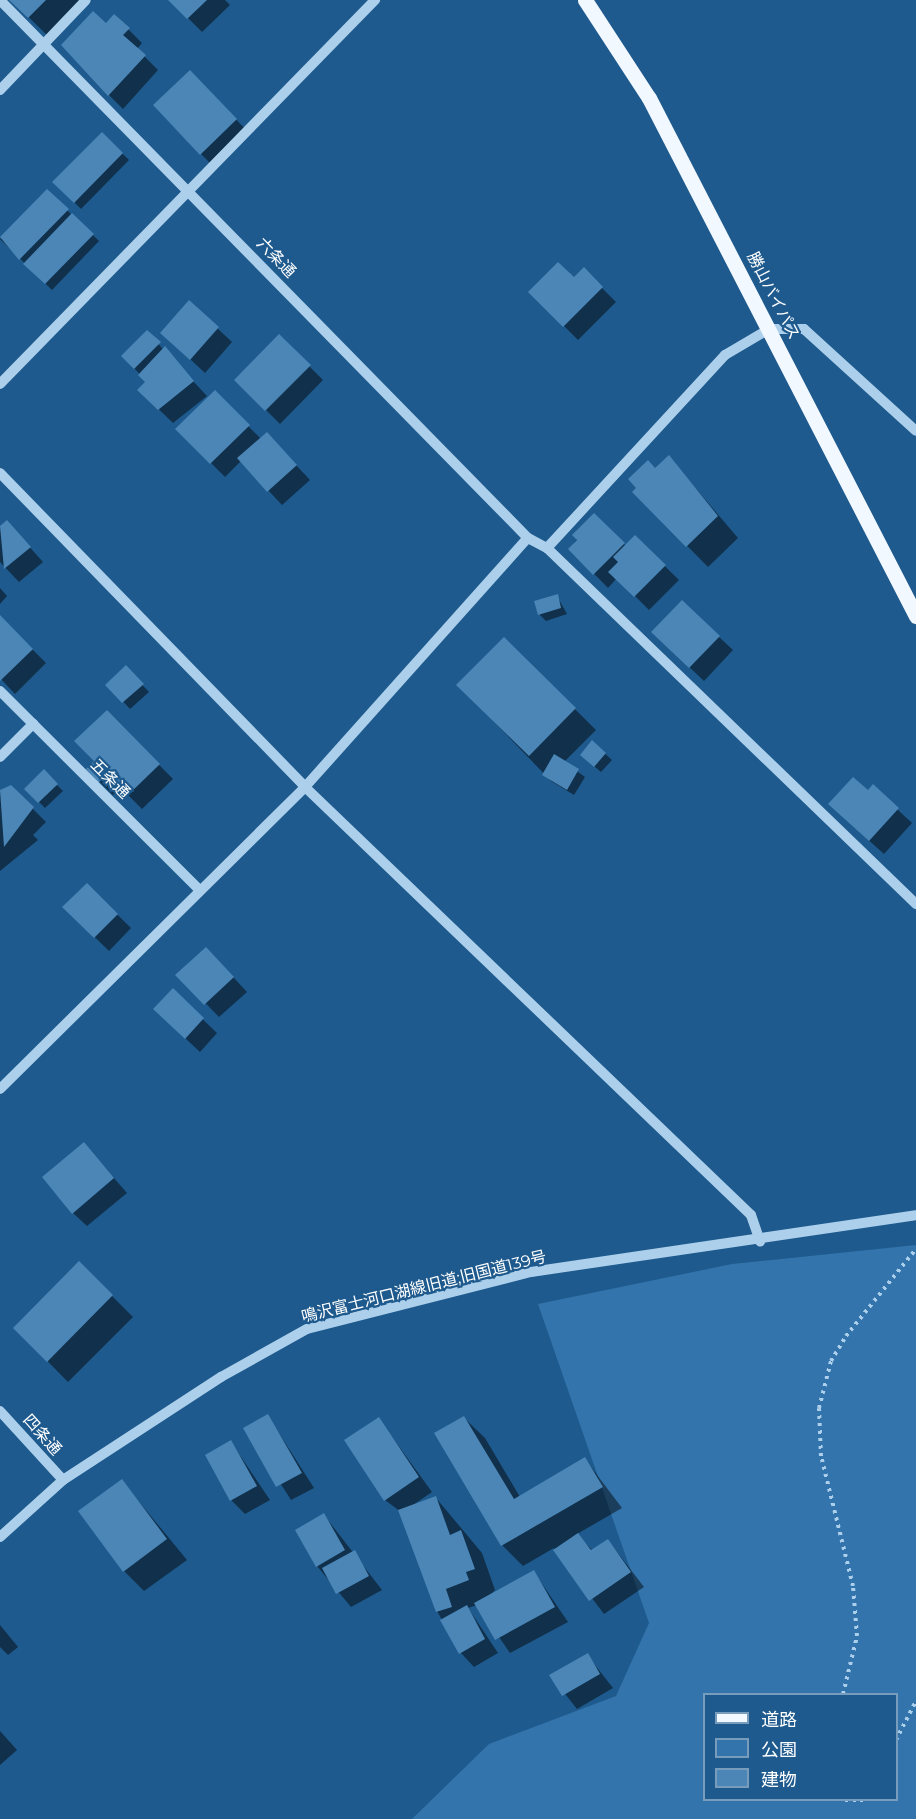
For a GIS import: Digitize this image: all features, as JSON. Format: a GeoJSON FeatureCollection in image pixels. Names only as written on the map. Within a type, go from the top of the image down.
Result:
{"type":"FeatureCollection","features":[{"type":"Feature","properties":{"kind":"main road","name":"勝山バイパス"},"geometry":{"type":"LineString","coordinates":[[585,0],[649,98],[916,616]]}},
{"type":"Feature","properties":{"kind":"street","name":"六条通"},"geometry":{"type":"LineString","coordinates":[[0,0],[45,43],[528,538],[547,548],[916,904]]}},
{"type":"Feature","properties":{"kind":"street"},"geometry":{"type":"LineString","coordinates":[[0,90],[86,0]]}},
{"type":"Feature","properties":{"kind":"street"},"geometry":{"type":"LineString","coordinates":[[0,384],[375,0]]}},
{"type":"Feature","properties":{"kind":"street"},"geometry":{"type":"LineString","coordinates":[[547,548],[725,355],[769,329],[804,330],[916,431]]}},
{"type":"Feature","properties":{"kind":"street"},"geometry":{"type":"LineString","coordinates":[[0,473],[305,787],[752,1215],[760,1241]]}},
{"type":"Feature","properties":{"kind":"street"},"geometry":{"type":"LineString","coordinates":[[0,1089],[198,888],[305,787],[528,538]]}},
{"type":"Feature","properties":{"kind":"street","name":"五条通"},"geometry":{"type":"LineString","coordinates":[[0,691],[198,888]]}},
{"type":"Feature","properties":{"kind":"street"},"geometry":{"type":"LineString","coordinates":[[0,757],[33,724]]}},
{"type":"Feature","properties":{"kind":"street","name":"鳴沢富士河口湖線旧道;旧国道139号"},"geometry":{"type":"LineString","coordinates":[[0,1537],[63,1480],[221,1377],[307,1329],[531,1272],[760,1241],[916,1215]]}},
{"type":"Feature","properties":{"kind":"street","name":"四条通"},"geometry":{"type":"LineString","coordinates":[[0,1411],[63,1480]]}},
{"type":"Feature","properties":{"kind":"path"},"geometry":{"type":"LineString","coordinates":[[843,1693],[857,1636],[853,1586],[821,1456],[819,1408],[831,1361],[846,1336],[916,1249]]}},
{"type":"Feature","properties":{"kind":"path"},"geometry":{"type":"LineString","coordinates":[[898,1738],[916,1701]]}},
{"type":"Feature","properties":{"kind":"green space"},"geometry":{"type":"Polygon","coordinates":[[[916,1245],[916,1819],[412,1819],[489,1744],[616,1696],[649,1623],[538,1304],[732,1264],[916,1245]]]}},
{"type":"Feature","properties":{"kind":"building"},"geometry":{"type":"Polygon","coordinates":[[[9,0],[46,0],[28,18],[9,0]]]}},
{"type":"Feature","properties":{"kind":"building"},"geometry":{"type":"Polygon","coordinates":[[[168,0],[207,0],[187,19],[168,0]]]}},
{"type":"Feature","properties":{"kind":"building"},"geometry":{"type":"Polygon","coordinates":[[[93,11],[106,23],[114,14],[130,28],[123,35],[146,55],[108,96],[61,45],[93,11]]]}},
{"type":"Feature","properties":{"kind":"building"},"geometry":{"type":"Polygon","coordinates":[[[190,70],[237,119],[200,155],[153,105],[190,70]]]}},
{"type":"Feature","properties":{"kind":"building"},"geometry":{"type":"Polygon","coordinates":[[[102,132],[123,153],[74,203],[52,182],[102,132]]]}},
{"type":"Feature","properties":{"kind":"building"},"geometry":{"type":"Polygon","coordinates":[[[47,189],[69,209],[19,260],[0,237],[47,189]]]}},
{"type":"Feature","properties":{"kind":"building"},"geometry":{"type":"Polygon","coordinates":[[[72,213],[94,234],[45,284],[23,264],[72,213]]]}},
{"type":"Feature","properties":{"kind":"building"},"geometry":{"type":"Polygon","coordinates":[[[558,262],[574,277],[584,267],[603,287],[563,327],[528,292],[558,262]]]}},
{"type":"Feature","properties":{"kind":"building"},"geometry":{"type":"Polygon","coordinates":[[[189,300],[219,327],[190,360],[160,333],[189,300]]]}},
{"type":"Feature","properties":{"kind":"building"},"geometry":{"type":"Polygon","coordinates":[[[147,330],[161,342],[134,369],[121,356],[147,330]]]}},
{"type":"Feature","properties":{"kind":"building"},"geometry":{"type":"Polygon","coordinates":[[[279,334],[311,365],[265,411],[234,380],[279,334]]]}},
{"type":"Feature","properties":{"kind":"building"},"geometry":{"type":"Polygon","coordinates":[[[165,346],[194,381],[158,410],[137,390],[145,382],[138,375],[165,346]]]}},
{"type":"Feature","properties":{"kind":"building"},"geometry":{"type":"Polygon","coordinates":[[[215,390],[250,425],[210,464],[175,429],[215,390]]]}},
{"type":"Feature","properties":{"kind":"building"},"geometry":{"type":"Polygon","coordinates":[[[267,432],[297,465],[267,492],[237,458],[267,432]]]}},
{"type":"Feature","properties":{"kind":"building"},"geometry":{"type":"Polygon","coordinates":[[[669,455],[718,516],[686,547],[632,492],[636,488],[628,479],[648,460],[655,468],[669,455]]]}},
{"type":"Feature","properties":{"kind":"building"},"geometry":{"type":"Polygon","coordinates":[[[594,513],[625,543],[593,575],[568,549],[577,540],[572,535],[594,513]]]}},
{"type":"Feature","properties":{"kind":"building"},"geometry":{"type":"Polygon","coordinates":[[[7,520],[31,547],[4,569],[0,526],[7,520]]]}},
{"type":"Feature","properties":{"kind":"building"},"geometry":{"type":"Polygon","coordinates":[[[635,535],[666,565],[634,597],[608,572],[618,562],[613,557],[635,535]]]}},
{"type":"Feature","properties":{"kind":"building"},"geometry":{"type":"Polygon","coordinates":[[[558,594],[561,608],[538,615],[534,601],[558,594]]]}},
{"type":"Feature","properties":{"kind":"building"},"geometry":{"type":"Polygon","coordinates":[[[682,600],[720,636],[689,668],[651,632],[682,600]]]}},
{"type":"Feature","properties":{"kind":"building"},"geometry":{"type":"Polygon","coordinates":[[[0,615],[33,649],[0,681],[0,615]]]}},
{"type":"Feature","properties":{"kind":"building"},"geometry":{"type":"Polygon","coordinates":[[[504,637],[576,708],[529,756],[456,685],[504,637]]]}},
{"type":"Feature","properties":{"kind":"building"},"geometry":{"type":"Polygon","coordinates":[[[126,665],[144,684],[122,703],[105,685],[126,665]]]}},
{"type":"Feature","properties":{"kind":"building"},"geometry":{"type":"Polygon","coordinates":[[[107,710],[160,764],[127,796],[106,775],[98,783],[86,769],[94,761],[74,741],[107,710]]]}},
{"type":"Feature","properties":{"kind":"building"},"geometry":{"type":"Polygon","coordinates":[[[592,740],[606,753],[594,767],[580,755],[592,740]]]}},
{"type":"Feature","properties":{"kind":"building"},"geometry":{"type":"Polygon","coordinates":[[[554,754],[579,769],[567,790],[542,775],[554,754]]]}},
{"type":"Feature","properties":{"kind":"building"},"geometry":{"type":"Polygon","coordinates":[[[44,769],[58,784],[38,803],[24,789],[44,769]]]}},
{"type":"Feature","properties":{"kind":"building"},"geometry":{"type":"Polygon","coordinates":[[[853,777],[868,790],[873,784],[899,808],[869,841],[828,804],[853,777]]]}},
{"type":"Feature","properties":{"kind":"building"},"geometry":{"type":"Polygon","coordinates":[[[11,785],[34,807],[4,847],[0,790],[11,785]]]}},
{"type":"Feature","properties":{"kind":"building"},"geometry":{"type":"Polygon","coordinates":[[[87,883],[118,914],[94,938],[62,907],[87,883]]]}},
{"type":"Feature","properties":{"kind":"building"},"geometry":{"type":"Polygon","coordinates":[[[206,947],[234,977],[204,1005],[175,975],[206,947]]]}},
{"type":"Feature","properties":{"kind":"building"},"geometry":{"type":"Polygon","coordinates":[[[173,988],[204,1018],[185,1039],[153,1009],[173,988]]]}},
{"type":"Feature","properties":{"kind":"building"},"geometry":{"type":"Polygon","coordinates":[[[84,1142],[114,1178],[72,1214],[42,1177],[84,1142]]]}},
{"type":"Feature","properties":{"kind":"building"},"geometry":{"type":"Polygon","coordinates":[[[79,1261],[113,1295],[47,1362],[13,1328],[79,1261]]]}},
{"type":"Feature","properties":{"kind":"building"},"geometry":{"type":"Polygon","coordinates":[[[268,1414],[302,1473],[276,1487],[243,1428],[268,1414]]]}},
{"type":"Feature","properties":{"kind":"building"},"geometry":{"type":"Polygon","coordinates":[[[464,1416],[514,1499],[585,1457],[603,1487],[501,1546],[434,1433],[464,1416]]]}},
{"type":"Feature","properties":{"kind":"building"},"geometry":{"type":"Polygon","coordinates":[[[379,1417],[419,1477],[384,1501],[344,1440],[379,1417]]]}},
{"type":"Feature","properties":{"kind":"building"},"geometry":{"type":"Polygon","coordinates":[[[231,1440],[257,1486],[230,1501],[205,1455],[231,1440]]]}},
{"type":"Feature","properties":{"kind":"building"},"geometry":{"type":"Polygon","coordinates":[[[122,1479],[167,1539],[123,1572],[78,1511],[122,1479]]]}},
{"type":"Feature","properties":{"kind":"building"},"geometry":{"type":"Polygon","coordinates":[[[436,1496],[450,1535],[461,1530],[475,1569],[466,1572],[469,1580],[446,1589],[452,1607],[436,1612],[398,1510],[436,1496]]]}},
{"type":"Feature","properties":{"kind":"building"},"geometry":{"type":"Polygon","coordinates":[[[324,1513],[345,1550],[316,1567],[295,1530],[324,1513]]]}},
{"type":"Feature","properties":{"kind":"building"},"geometry":{"type":"Polygon","coordinates":[[[578,1533],[591,1550],[608,1539],[631,1572],[589,1601],[553,1550],[578,1533]]]}},
{"type":"Feature","properties":{"kind":"building"},"geometry":{"type":"Polygon","coordinates":[[[355,1550],[369,1576],[336,1594],[322,1568],[355,1550]]]}},
{"type":"Feature","properties":{"kind":"building"},"geometry":{"type":"Polygon","coordinates":[[[534,1570],[555,1607],[495,1640],[474,1603],[534,1570]]]}},
{"type":"Feature","properties":{"kind":"building"},"geometry":{"type":"Polygon","coordinates":[[[467,1605],[485,1639],[459,1654],[440,1620],[467,1605]]]}},
{"type":"Feature","properties":{"kind":"building"},"geometry":{"type":"Polygon","coordinates":[[[588,1653],[600,1674],[562,1696],[549,1675],[588,1653]]]}}]}
